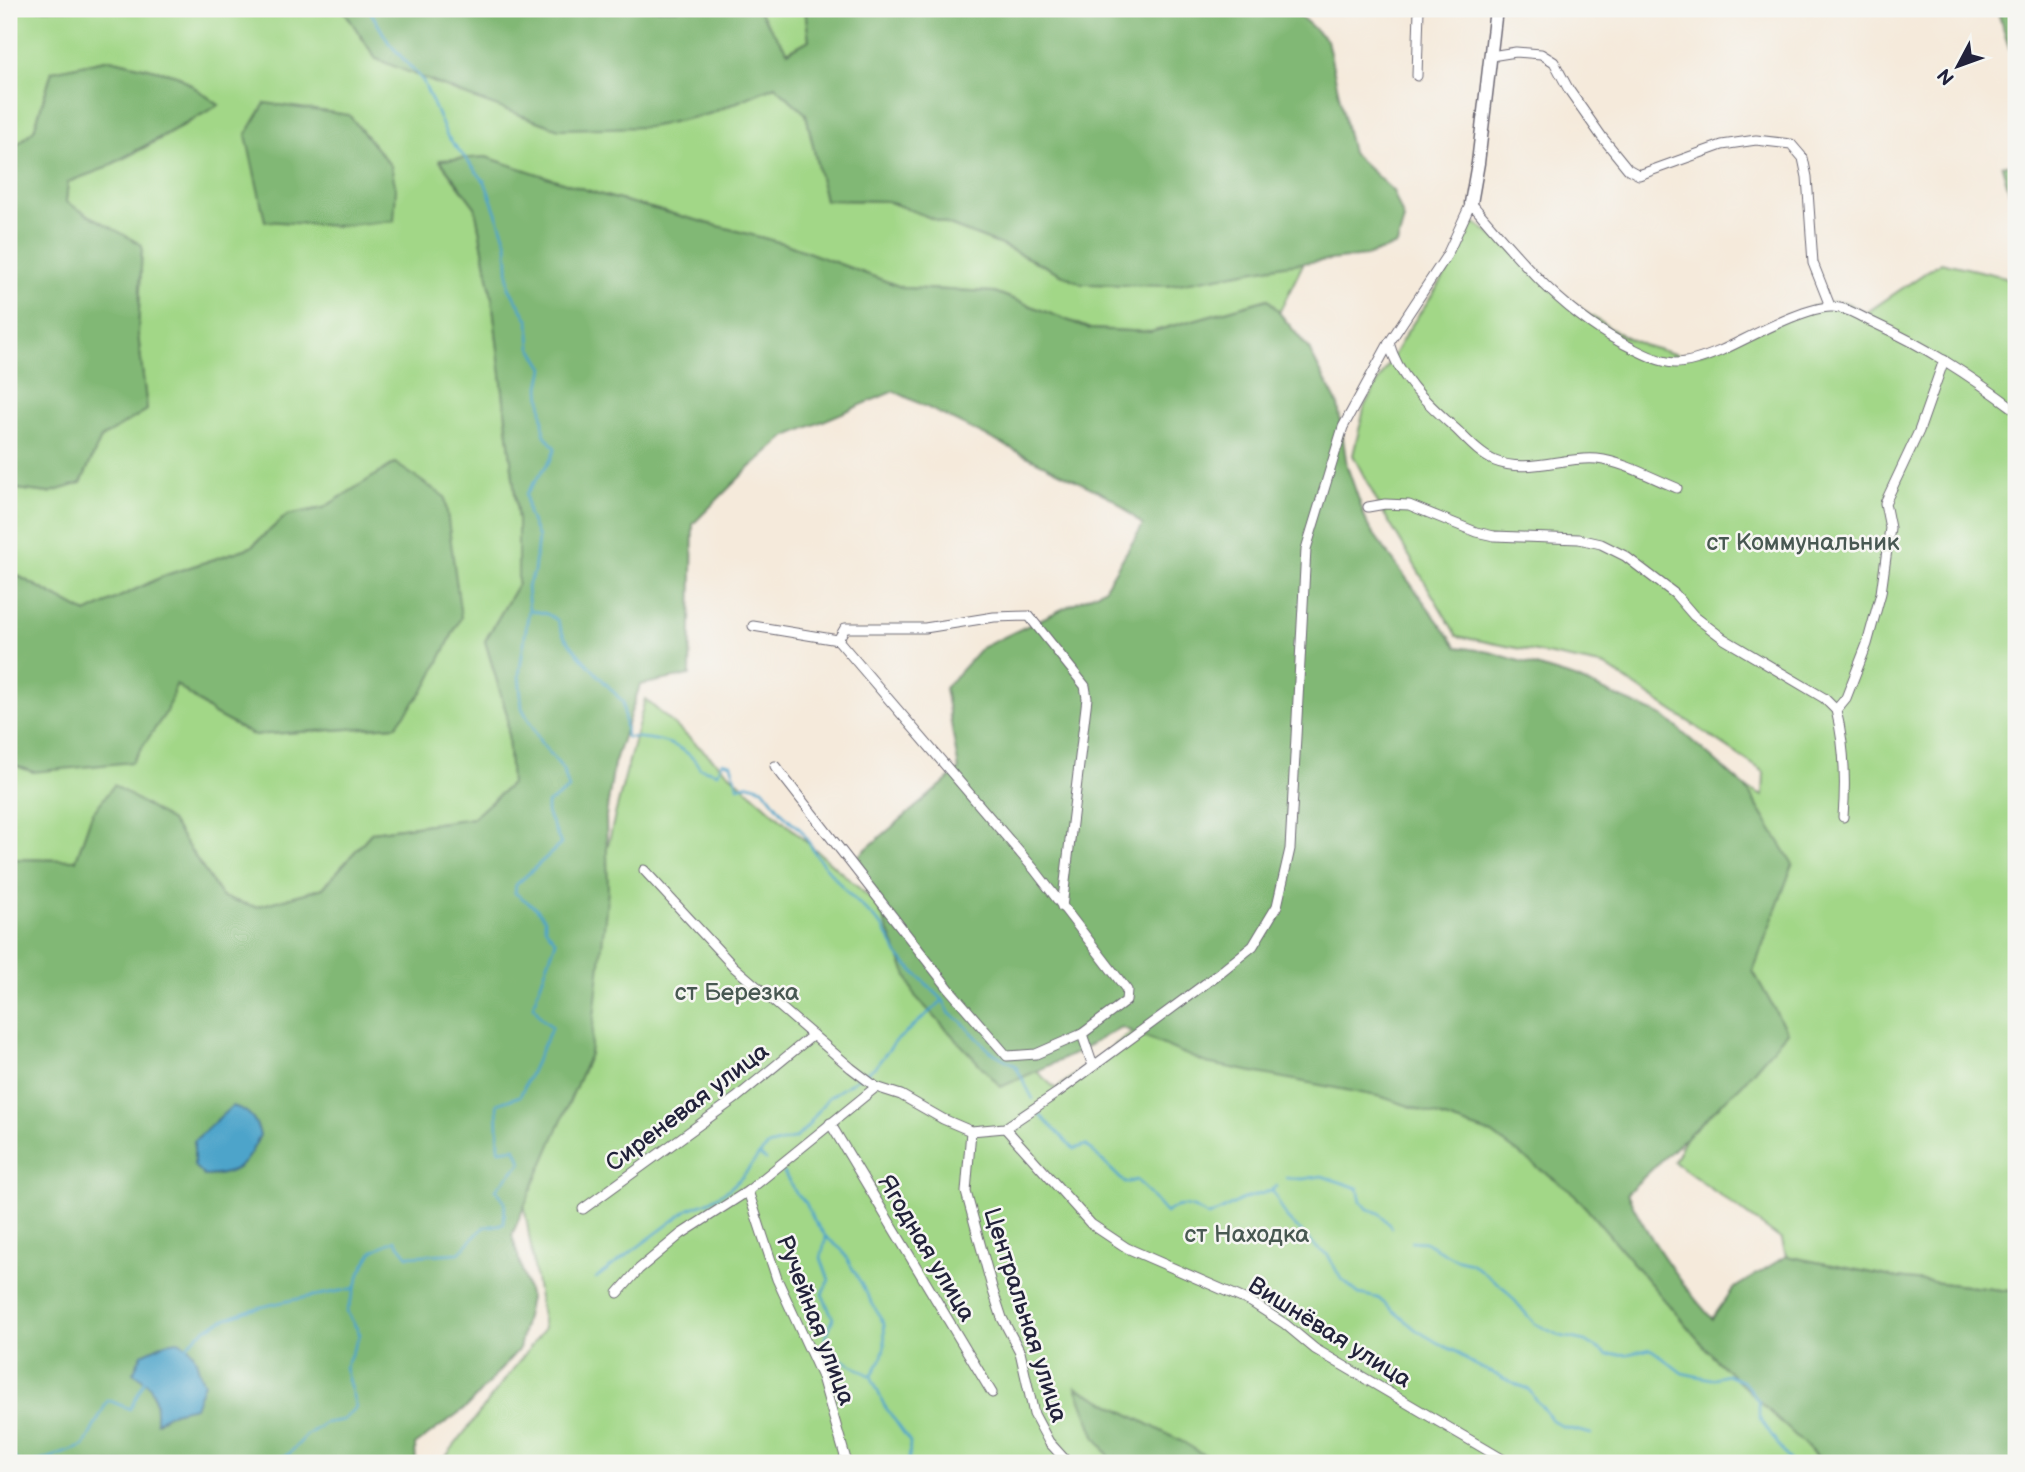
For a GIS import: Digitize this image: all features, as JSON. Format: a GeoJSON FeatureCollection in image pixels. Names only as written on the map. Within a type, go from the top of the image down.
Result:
{"type":"FeatureCollection","features":[{"type":"Feature","properties":{"kind":"street"},"geometry":{"type":"LineString","coordinates":[[1417,76],[1419,9]]}},
{"type":"Feature","properties":{"kind":"street"},"geometry":{"type":"LineString","coordinates":[[643,870],[734,967],[851,1068],[872,1084],[901,1095],[943,1119],[971,1131],[1005,1128],[1253,946],[1277,906],[1290,849],[1306,549],[1343,427],[1389,343],[1447,255],[1471,202],[1496,9]]}},
{"type":"Feature","properties":{"kind":"street"},"geometry":{"type":"LineString","coordinates":[[1491,56],[1516,52],[1541,54],[1553,62],[1602,137],[1628,169],[1639,176],[1722,145],[1756,140],[1791,144],[1803,158],[1807,177],[1813,263],[1830,306]]}},
{"type":"Feature","properties":{"kind":"street"},"geometry":{"type":"LineString","coordinates":[[1471,202],[1554,296],[1607,336],[1651,358],[1672,363],[1690,362],[1809,312],[1830,306],[1845,308],[1918,344],[1968,373],[2016,410]]}},
{"type":"Feature","properties":{"kind":"street"},"geometry":{"type":"LineString","coordinates":[[1389,343],[1393,357],[1421,397],[1478,450],[1496,461],[1528,465],[1574,458],[1599,459],[1677,488]]}},
{"type":"Feature","properties":{"kind":"street"},"geometry":{"type":"LineString","coordinates":[[1836,709],[1846,698],[1867,644],[1881,593],[1890,528],[1885,503],[1919,430],[1944,360]]}},
{"type":"Feature","properties":{"kind":"street"},"geometry":{"type":"LineString","coordinates":[[1368,507],[1385,504],[1409,505],[1476,532],[1494,536],[1579,539],[1601,544],[1625,556],[1675,594],[1694,616],[1724,639],[1824,698],[1836,709],[1842,735],[1846,777],[1843,817]]}},
{"type":"Feature","properties":{"kind":"street"},"geometry":{"type":"LineString","coordinates":[[838,640],[845,628],[925,628],[994,617],[1029,616],[1085,686],[1087,698],[1062,907]]}},
{"type":"Feature","properties":{"kind":"street"},"geometry":{"type":"LineString","coordinates":[[753,626],[838,640],[1009,840],[1127,990],[1126,1001],[1082,1034],[1035,1054],[1007,1056],[950,990],[775,766]]}},
{"type":"Feature","properties":{"kind":"street"},"geometry":{"type":"LineString","coordinates":[[1082,1034],[1093,1066]]}},
{"type":"Feature","properties":{"kind":"street","name":"Сиреневая улица"},"geometry":{"type":"LineString","coordinates":[[583,1209],[736,1098],[813,1035]]}},
{"type":"Feature","properties":{"kind":"street"},"geometry":{"type":"LineString","coordinates":[[618,1293],[639,1269],[681,1234],[748,1191],[872,1084]]}},
{"type":"Feature","properties":{"kind":"street","name":"Ягодная улица"},"geometry":{"type":"LineString","coordinates":[[830,1123],[992,1393]]}},
{"type":"Feature","properties":{"kind":"street","name":"Вишнёвая улица"},"geometry":{"type":"LineString","coordinates":[[1005,1128],[1091,1224],[1127,1248],[1251,1302],[1285,1324],[1315,1349],[1509,1463]]}},
{"type":"Feature","properties":{"kind":"street","name":"Центральная улица"},"geometry":{"type":"LineString","coordinates":[[971,1131],[966,1192],[993,1291],[1002,1318],[1020,1352],[1034,1415],[1049,1442],[1068,1463]]}},
{"type":"Feature","properties":{"kind":"street","name":"Ручейная улица"},"geometry":{"type":"LineString","coordinates":[[748,1191],[777,1279],[822,1377],[847,1463]]}},
{"type":"Feature","properties":{"kind":"green space"},"geometry":{"type":"Polygon","coordinates":[[[9,9],[343,9],[376,59],[709,114],[775,86],[806,114],[825,200],[887,201],[1001,245],[1082,284],[1304,262],[1279,313],[1268,299],[1151,332],[1090,329],[995,292],[904,288],[786,244],[602,195],[486,157],[440,161],[475,207],[492,298],[518,520],[518,584],[485,641],[507,715],[511,784],[473,818],[372,832],[323,888],[256,907],[222,897],[171,821],[92,814],[76,860],[9,859],[9,763],[33,772],[167,712],[176,684],[214,714],[253,735],[396,726],[395,464],[323,508],[287,515],[251,547],[166,575],[86,613],[9,571],[9,488],[48,493],[81,483],[101,438],[147,410],[138,334],[142,246],[66,202],[68,182],[127,157],[218,105],[177,75],[110,59],[52,71],[34,130],[9,152],[9,9]]]}},
{"type":"Feature","properties":{"kind":"green space"},"geometry":{"type":"Polygon","coordinates":[[[343,9],[757,9],[788,52],[809,40],[805,9],[1292,9],[1327,40],[1352,153],[1393,191],[1404,219],[1397,245],[1366,256],[1284,265],[1168,286],[1082,284],[1001,245],[887,201],[825,200],[806,114],[775,86],[709,114],[650,127],[559,129],[376,59],[343,9]]]}},
{"type":"Feature","properties":{"kind":"green space"},"geometry":{"type":"Polygon","coordinates":[[[757,9],[805,9],[809,40],[787,52],[757,9]]]}},
{"type":"Feature","properties":{"kind":"green space"},"geometry":{"type":"Polygon","coordinates":[[[1997,9],[2016,9],[2016,70],[1997,9]]]}},
{"type":"Feature","properties":{"kind":"green space"},"geometry":{"type":"Polygon","coordinates":[[[110,59],[177,75],[219,105],[103,169],[68,182],[66,202],[142,245],[138,334],[147,410],[101,438],[81,483],[48,493],[9,488],[9,152],[34,130],[52,71],[110,59]]]}},
{"type":"Feature","properties":{"kind":"green space"},"geometry":{"type":"Polygon","coordinates":[[[265,103],[349,115],[391,166],[396,189],[394,221],[336,226],[265,221],[246,135],[265,103]]]}},
{"type":"Feature","properties":{"kind":"green space"},"geometry":{"type":"Polygon","coordinates":[[[486,157],[602,195],[786,244],[904,288],[995,292],[1090,329],[1151,332],[1268,299],[1309,349],[1338,405],[1347,466],[1368,526],[1457,647],[1490,652],[1575,678],[1665,717],[1746,788],[1793,864],[1753,971],[1787,1032],[1742,1084],[1627,1193],[1655,1243],[1712,1319],[1733,1289],[1786,1256],[1898,1278],[2010,1291],[2016,1289],[2016,1463],[1824,1463],[1714,1358],[1574,1194],[1492,1134],[1382,1097],[1206,1063],[1121,1027],[1074,1054],[1001,1087],[915,996],[858,856],[959,770],[945,688],[981,648],[1104,589],[1143,525],[1112,498],[894,391],[785,437],[693,524],[690,675],[640,685],[614,764],[606,816],[608,891],[590,1054],[512,1235],[530,1298],[519,1349],[468,1406],[415,1445],[416,1463],[9,1463],[9,859],[76,860],[92,814],[114,785],[171,821],[222,897],[256,907],[323,888],[372,832],[473,818],[511,784],[507,715],[485,641],[518,584],[518,520],[492,298],[475,207],[440,160],[486,157]],[[145,1379],[155,1399],[157,1422],[173,1412],[194,1406],[145,1379]]]}},
{"type":"Feature","properties":{"kind":"green space"},"geometry":{"type":"Polygon","coordinates":[[[2016,163],[2016,207],[2002,166],[2016,163]]]}},
{"type":"Feature","properties":{"kind":"green space","name":"ст Коммунальник"},"geometry":{"type":"Polygon","coordinates":[[[1474,222],[1532,264],[1588,314],[1643,345],[1678,355],[1701,353],[1826,302],[1847,303],[1866,313],[1941,262],[2005,277],[2016,288],[2016,1289],[2010,1291],[1898,1278],[1786,1256],[1782,1240],[1674,1162],[1759,982],[1753,971],[1764,942],[1764,817],[1746,788],[1763,796],[1764,772],[1605,666],[1457,636],[1380,507],[1353,455],[1365,405],[1407,332],[1455,261],[1474,222]]]}},
{"type":"Feature","properties":{"kind":"green space"},"geometry":{"type":"Polygon","coordinates":[[[395,463],[445,497],[461,617],[428,684],[396,726],[253,735],[214,714],[176,684],[167,711],[132,762],[33,772],[9,763],[9,571],[86,613],[166,575],[251,547],[287,515],[323,508],[395,463]]]}},
{"type":"Feature","properties":{"kind":"green space"},"geometry":{"type":"Polygon","coordinates":[[[645,699],[911,934],[1007,1045],[1056,1089],[1248,945],[1523,1124],[1821,1463],[441,1463],[544,1329],[524,1204],[615,815],[645,699]]]}},
{"type":"Feature","properties":{"kind":"green space"},"geometry":{"type":"Polygon","coordinates":[[[1076,1387],[1218,1463],[1114,1463],[1096,1438],[1076,1387]]]}},
{"type":"Feature","properties":{"kind":"water"},"geometry":{"type":"Polygon","coordinates":[[[232,1106],[251,1116],[260,1135],[240,1166],[225,1173],[204,1176],[194,1166],[194,1141],[232,1106]]]}},
{"type":"Feature","properties":{"kind":"water"},"geometry":{"type":"Polygon","coordinates":[[[178,1341],[193,1353],[204,1383],[195,1407],[173,1412],[156,1422],[153,1393],[146,1382],[133,1373],[142,1354],[166,1343],[178,1341]]]}},
{"type":"Feature","properties":{"kind":"waterway"},"geometry":{"type":"LineString","coordinates":[[277,1459],[289,1454],[307,1435],[325,1423],[343,1420],[356,1407],[345,1368],[360,1334],[347,1312],[361,1271],[373,1251],[395,1240],[408,1256],[459,1253],[484,1227],[504,1224],[505,1202],[496,1189],[522,1162],[515,1148],[499,1150],[497,1104],[520,1096],[552,1027],[542,1019],[533,1005],[556,941],[545,927],[545,919],[536,908],[515,893],[516,885],[561,844],[547,813],[547,804],[569,789],[563,769],[541,743],[522,708],[519,675],[529,609],[527,587],[534,572],[538,538],[528,513],[526,494],[551,459],[555,448],[544,434],[540,387],[544,368],[531,347],[529,321],[509,288],[507,243],[485,182],[447,136],[423,81],[389,43],[369,9]]}},
{"type":"Feature","properties":{"kind":"waterway"},"geometry":{"type":"LineString","coordinates":[[530,610],[547,614],[557,620],[564,636],[580,656],[623,702],[626,737],[668,743],[686,752],[700,768],[718,773],[722,762],[731,764],[738,787],[749,784],[763,788],[784,815],[802,831],[818,858],[847,892],[883,927],[900,958],[943,1000],[950,1014],[961,1021],[990,1051],[1015,1065],[1033,1099]]}},
{"type":"Feature","properties":{"kind":"waterway"},"geometry":{"type":"LineString","coordinates":[[766,1160],[759,1155],[768,1146],[796,1138],[828,1098],[875,1067],[895,1042],[942,1001]]}},
{"type":"Feature","properties":{"kind":"waterway"},"geometry":{"type":"LineString","coordinates":[[1040,1115],[1074,1149],[1086,1145],[1125,1183],[1137,1180],[1166,1213],[1176,1207],[1187,1206],[1208,1216],[1277,1186]]}},
{"type":"Feature","properties":{"kind":"waterway"},"geometry":{"type":"LineString","coordinates":[[596,1278],[689,1209],[710,1201],[729,1189],[759,1155]]}},
{"type":"Feature","properties":{"kind":"waterway"},"geometry":{"type":"LineString","coordinates":[[784,1173],[826,1237],[821,1258],[829,1280],[822,1294],[833,1318],[825,1340],[836,1356],[871,1376],[884,1405],[910,1442],[909,1463]]}},
{"type":"Feature","properties":{"kind":"waterway"},"geometry":{"type":"LineString","coordinates":[[1286,1178],[1322,1176],[1358,1188],[1361,1201],[1368,1209],[1379,1213],[1391,1227]]}},
{"type":"Feature","properties":{"kind":"waterway"},"geometry":{"type":"LineString","coordinates":[[1272,1190],[1287,1218],[1318,1249],[1328,1255],[1341,1279],[1359,1294],[1378,1298],[1415,1329],[1459,1353],[1471,1363],[1529,1390],[1552,1420],[1563,1427],[1591,1434]]}},
{"type":"Feature","properties":{"kind":"waterway"},"geometry":{"type":"LineString","coordinates":[[826,1237],[842,1250],[884,1324],[885,1345],[881,1360],[871,1376]]}},
{"type":"Feature","properties":{"kind":"waterway"},"geometry":{"type":"LineString","coordinates":[[1411,1241],[1425,1242],[1455,1259],[1471,1263],[1504,1288],[1534,1323],[1560,1336],[1586,1341],[1608,1355],[1651,1349],[1682,1373],[1711,1379],[1727,1375],[1744,1382],[1759,1402],[1759,1417],[1791,1463]]}},
{"type":"Feature","properties":{"kind":"waterway"},"geometry":{"type":"LineString","coordinates":[[186,1347],[200,1333],[240,1313],[355,1288]]}},
{"type":"Feature","properties":{"kind":"waterway"},"geometry":{"type":"LineString","coordinates":[[35,1463],[84,1446],[108,1400],[130,1409],[146,1379]]}},
{"type":"Feature","properties":{"kind":"waterway"},"geometry":{"type":"LineString","coordinates":[[9,1452],[19,1463]]}},
{"type":"Feature","properties":{"kind":"park label","name":"ст Березка"},"geometry":{"type":"Point","coordinates":[737,992]}},
{"type":"Feature","properties":{"kind":"park label","name":"ст Находка"},"geometry":{"type":"Point","coordinates":[1247,1234]}}]}
